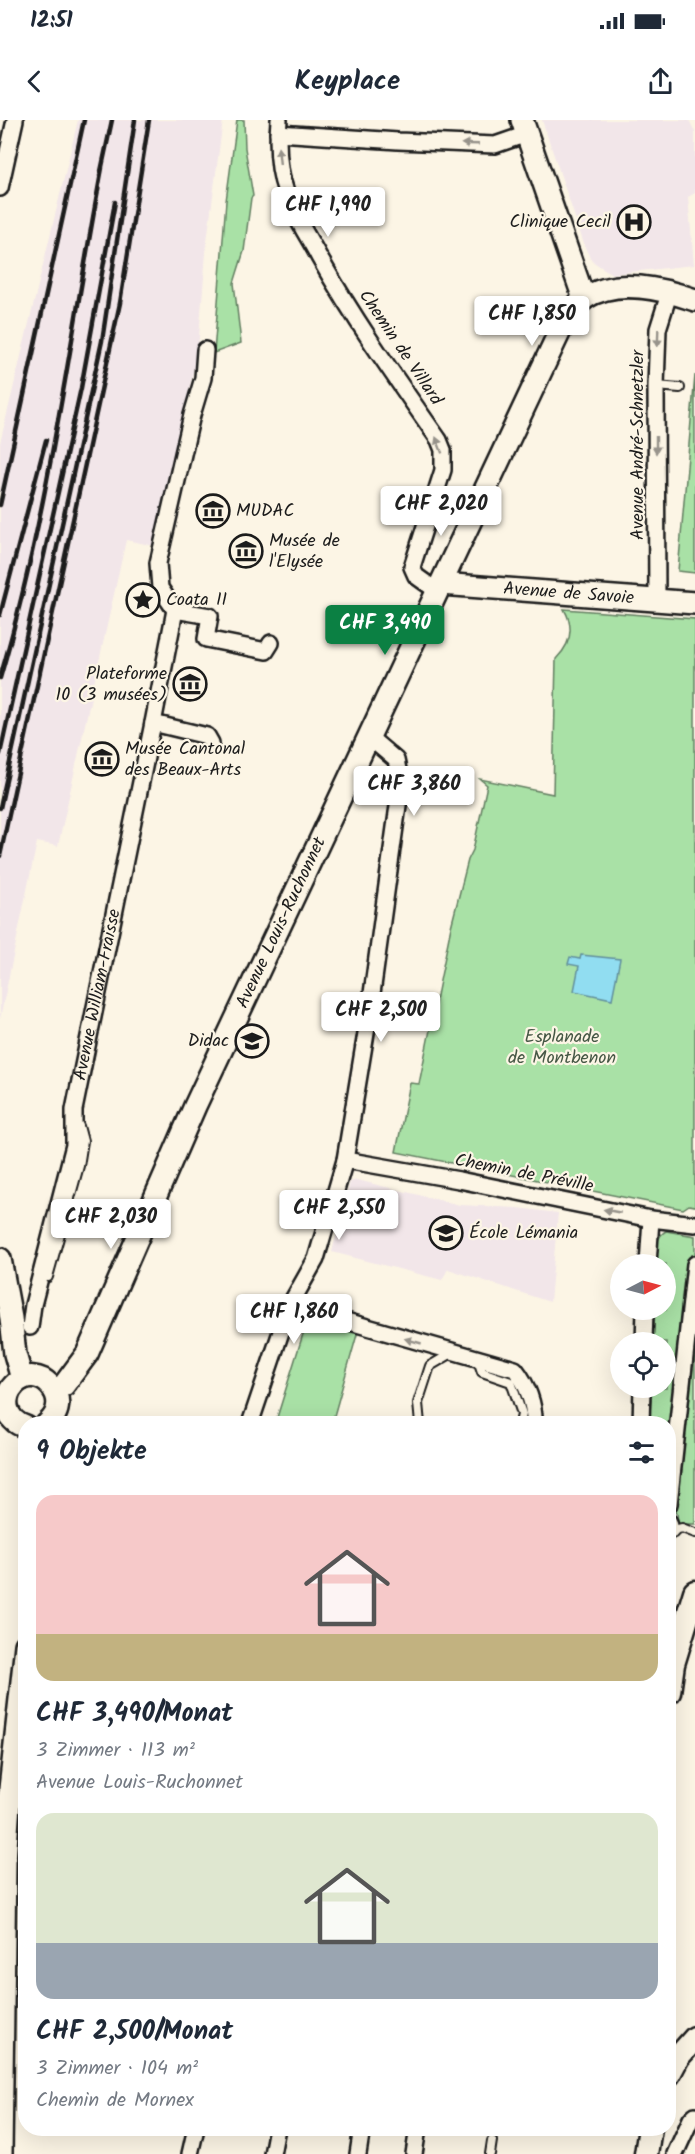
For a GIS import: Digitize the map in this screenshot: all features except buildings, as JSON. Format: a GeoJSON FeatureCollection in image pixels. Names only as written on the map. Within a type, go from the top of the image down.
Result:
{"type":"FeatureCollection","features":[{"type":"Feature","properties":{"kind":"main road"},"geometry":{"type":"LineString","coordinates":[[524,127],[584,299],[596,292],[631,287],[670,291],[695,300]]}},
{"type":"Feature","properties":{"kind":"main road","name":"Avenue Louis-Ruchonnet"},"geometry":{"type":"LineString","coordinates":[[55,1390],[64,1385],[87,1354],[195,1106],[284,916],[566,318],[584,299]]}},
{"type":"Feature","properties":{"kind":"main road","name":"Avenue de Savoie"},"geometry":{"type":"LineString","coordinates":[[439,588],[695,603]]}},
{"type":"Feature","properties":{"kind":"main road","name":"Avenue William-Fraisse"},"geometry":{"type":"LineString","coordinates":[[0,1259],[22,1332],[15,1354],[22,1379]]}},
{"type":"Feature","properties":{"kind":"main road"},"geometry":{"type":"LineString","coordinates":[[18,1422],[12,1419],[7,1406],[8,1393],[22,1379],[37,1377],[50,1384],[55,1390],[58,1407],[54,1416]]}},
{"type":"Feature","properties":{"kind":"main road"},"geometry":{"type":"LineString","coordinates":[[676,1641],[695,1592]]}},
{"type":"Feature","properties":{"kind":"main road"},"geometry":{"type":"LineString","coordinates":[[1,2154],[4,1869],[18,1741]]}},
{"type":"Feature","properties":{"kind":"main road"},"geometry":{"type":"LineString","coordinates":[[676,2061],[695,2038]]}},
{"type":"Feature","properties":{"kind":"main road"},"geometry":{"type":"LineString","coordinates":[[646,2154],[649,2136]]}},
{"type":"Feature","properties":{"kind":"street"},"geometry":{"type":"LineString","coordinates":[[0,188],[15,120]]}},
{"type":"Feature","properties":{"kind":"street"},"geometry":{"type":"LineString","coordinates":[[278,126],[398,141],[495,145],[524,127]]}},
{"type":"Feature","properties":{"kind":"street","name":"Chemin de Villard"},"geometry":{"type":"LineString","coordinates":[[278,126],[278,156],[285,191],[294,212],[345,303],[439,440],[443,450],[443,470],[412,567],[416,576],[439,588]]}},
{"type":"Feature","properties":{"kind":"street","name":"Avenue André-Schnetzler"},"geometry":{"type":"LineString","coordinates":[[657,601],[658,329],[670,291]]}},
{"type":"Feature","properties":{"kind":"street"},"geometry":{"type":"LineString","coordinates":[[205,350],[203,378],[192,415],[158,563],[160,588],[175,610],[210,616],[206,639],[266,651],[271,643]]}},
{"type":"Feature","properties":{"kind":"street","name":"Avenue William-Fraisse"},"geometry":{"type":"LineString","coordinates":[[22,1332],[33,1305],[74,1145],[74,1110],[175,610]]}},
{"type":"Feature","properties":{"kind":"street"},"geometry":{"type":"LineString","coordinates":[[153,723],[207,736],[211,743]]}},
{"type":"Feature","properties":{"kind":"street"},"geometry":{"type":"LineString","coordinates":[[253,1416],[290,1305],[316,1259],[345,1160],[369,1016],[401,784],[396,760],[369,737]]}},
{"type":"Feature","properties":{"kind":"street","name":"Chemin de Préville"},"geometry":{"type":"LineString","coordinates":[[345,1160],[459,1180],[651,1219],[695,1224]]}},
{"type":"Feature","properties":{"kind":"street"},"geometry":{"type":"LineString","coordinates":[[649,1254],[651,1219]]}},
{"type":"Feature","properties":{"kind":"street"},"geometry":{"type":"LineString","coordinates":[[676,1439],[695,1264]]}},
{"type":"Feature","properties":{"kind":"street"},"geometry":{"type":"LineString","coordinates":[[290,1305],[515,1369],[525,1381],[535,1416]]}},
{"type":"Feature","properties":{"kind":"street"},"geometry":{"type":"LineString","coordinates":[[641,1416],[642,1398]]}},
{"type":"Feature","properties":{"kind":"street"},"geometry":{"type":"LineString","coordinates":[[675,2154],[695,2115]]}},
{"type":"Feature","properties":{"kind":"street"},"geometry":{"type":"LineString","coordinates":[[190,2154],[193,2136]]}},
{"type":"Feature","properties":{"kind":"street"},"geometry":{"type":"LineString","coordinates":[[272,2154],[275,2136]]}},
{"type":"Feature","properties":{"kind":"street"},"geometry":{"type":"LineString","coordinates":[[358,2154],[361,2136]]}},
{"type":"Feature","properties":{"kind":"street"},"geometry":{"type":"LineString","coordinates":[[414,2154],[417,2136]]}},
{"type":"Feature","properties":{"kind":"lane"},"geometry":{"type":"LineString","coordinates":[[656,386],[680,388]]}},
{"type":"Feature","properties":{"kind":"lane"},"geometry":{"type":"LineString","coordinates":[[318,822],[335,808]]}},
{"type":"Feature","properties":{"kind":"lane"},"geometry":{"type":"LineString","coordinates":[[284,916],[288,886]]}},
{"type":"Feature","properties":{"kind":"lane"},"geometry":{"type":"LineString","coordinates":[[419,1416],[417,1403],[430,1366],[453,1352]]}},
{"type":"Feature","properties":{"kind":"lane"},"geometry":{"type":"LineString","coordinates":[[478,1360],[482,1372],[511,1382],[522,1416]]}},
{"type":"Feature","properties":{"kind":"lane"},"geometry":{"type":"LineString","coordinates":[[676,1528],[695,1533]]}},
{"type":"Feature","properties":{"kind":"lane"},"geometry":{"type":"LineString","coordinates":[[490,2154],[492,2141]]}},
{"type":"Feature","properties":{"kind":"shaded area"},"geometry":{"type":"Polygon","coordinates":[[[78,120],[223,120],[207,241],[198,349],[155,546],[126,540],[58,846],[37,842],[0,1019],[0,443],[78,120]]]}},
{"type":"Feature","properties":{"kind":"shaded area","name":"Clinique Cecil"},"geometry":{"type":"Polygon","coordinates":[[[542,120],[689,120],[695,132],[695,193],[688,197],[694,265],[612,274],[595,263],[585,247],[542,120]]]}},
{"type":"Feature","properties":{"kind":"shaded area","name":"École Lémania"},"geometry":{"type":"Polygon","coordinates":[[[357,1180],[460,1205],[558,1213],[550,1302],[448,1269],[442,1280],[332,1252],[350,1182],[357,1180]]]}},
{"type":"Feature","properties":{"kind":"green space"},"geometry":{"type":"Polygon","coordinates":[[[237,120],[244,120],[245,148],[253,196],[244,251],[234,283],[241,343],[214,353],[226,201],[237,120]]]}},
{"type":"Feature","properties":{"kind":"green space"},"geometry":{"type":"Polygon","coordinates":[[[695,375],[695,573],[678,571],[695,375]]]}},
{"type":"Feature","properties":{"kind":"green space","name":"Esplanade de Montbenon"},"geometry":{"type":"Polygon","coordinates":[[[564,609],[695,619],[695,1206],[689,1205],[683,1209],[396,1152],[410,1083],[419,1084],[451,927],[468,860],[473,850],[487,785],[480,779],[553,794],[556,659],[565,648],[570,636],[570,623],[564,609]]]}},
{"type":"Feature","properties":{"kind":"green space"},"geometry":{"type":"Polygon","coordinates":[[[666,1231],[695,1236],[695,1524],[678,1524],[676,1513],[676,1416],[650,1416],[651,1398],[676,1398],[676,1332],[654,1332],[654,1320],[676,1320],[676,1254],[657,1254],[660,1237],[666,1231]]]}},
{"type":"Feature","properties":{"kind":"green space"},"geometry":{"type":"Polygon","coordinates":[[[308,1318],[358,1331],[334,1416],[277,1416],[308,1318]]]}},
{"type":"Feature","properties":{"kind":"water"},"geometry":{"type":"Polygon","coordinates":[[[581,955],[620,959],[612,999],[574,991],[579,966],[568,964],[570,957],[580,959],[581,955]]]}},
{"type":"Feature","properties":{"kind":"railway"},"geometry":{"type":"LineString","coordinates":[[0,505],[84,120]]}},
{"type":"Feature","properties":{"kind":"railway"},"geometry":{"type":"LineString","coordinates":[[100,176],[112,120]]}},
{"type":"Feature","properties":{"kind":"railway"},"geometry":{"type":"LineString","coordinates":[[0,808],[102,341],[135,120]]}},
{"type":"Feature","properties":{"kind":"railway"},"geometry":{"type":"LineString","coordinates":[[0,856],[120,303],[149,120]]}},
{"type":"Feature","properties":{"kind":"railway"},"geometry":{"type":"LineString","coordinates":[[0,678],[32,552],[45,488],[102,168]]}},
{"type":"Feature","properties":{"kind":"railway"},"geometry":{"type":"LineString","coordinates":[[0,754],[81,388],[115,202]]}},
{"type":"Feature","properties":{"kind":"railway"},"geometry":{"type":"LineString","coordinates":[[0,615],[46,440]]}},
{"type":"Feature","properties":{"kind":"place","name":"Clinique Cecil"},"geometry":{"type":"Point","coordinates":[634,222]}},
{"type":"Feature","properties":{"kind":"place","name":"MUDAC"},"geometry":{"type":"Point","coordinates":[213,511]}},
{"type":"Feature","properties":{"kind":"place","name":"Musée de l'Elysée"},"geometry":{"type":"Point","coordinates":[246,551]}},
{"type":"Feature","properties":{"kind":"place","name":"Coata II"},"geometry":{"type":"Point","coordinates":[143,600]}},
{"type":"Feature","properties":{"kind":"place","name":"Plateforme 10 (3 musées)"},"geometry":{"type":"Point","coordinates":[190,684]}},
{"type":"Feature","properties":{"kind":"place","name":"Musée Cantonal des Beaux-Arts"},"geometry":{"type":"Point","coordinates":[102,759]}},
{"type":"Feature","properties":{"kind":"place","name":"Didac"},"geometry":{"type":"Point","coordinates":[252,1041]}},
{"type":"Feature","properties":{"kind":"place","name":"École Lémania"},"geometry":{"type":"Point","coordinates":[446,1233]}}]}
